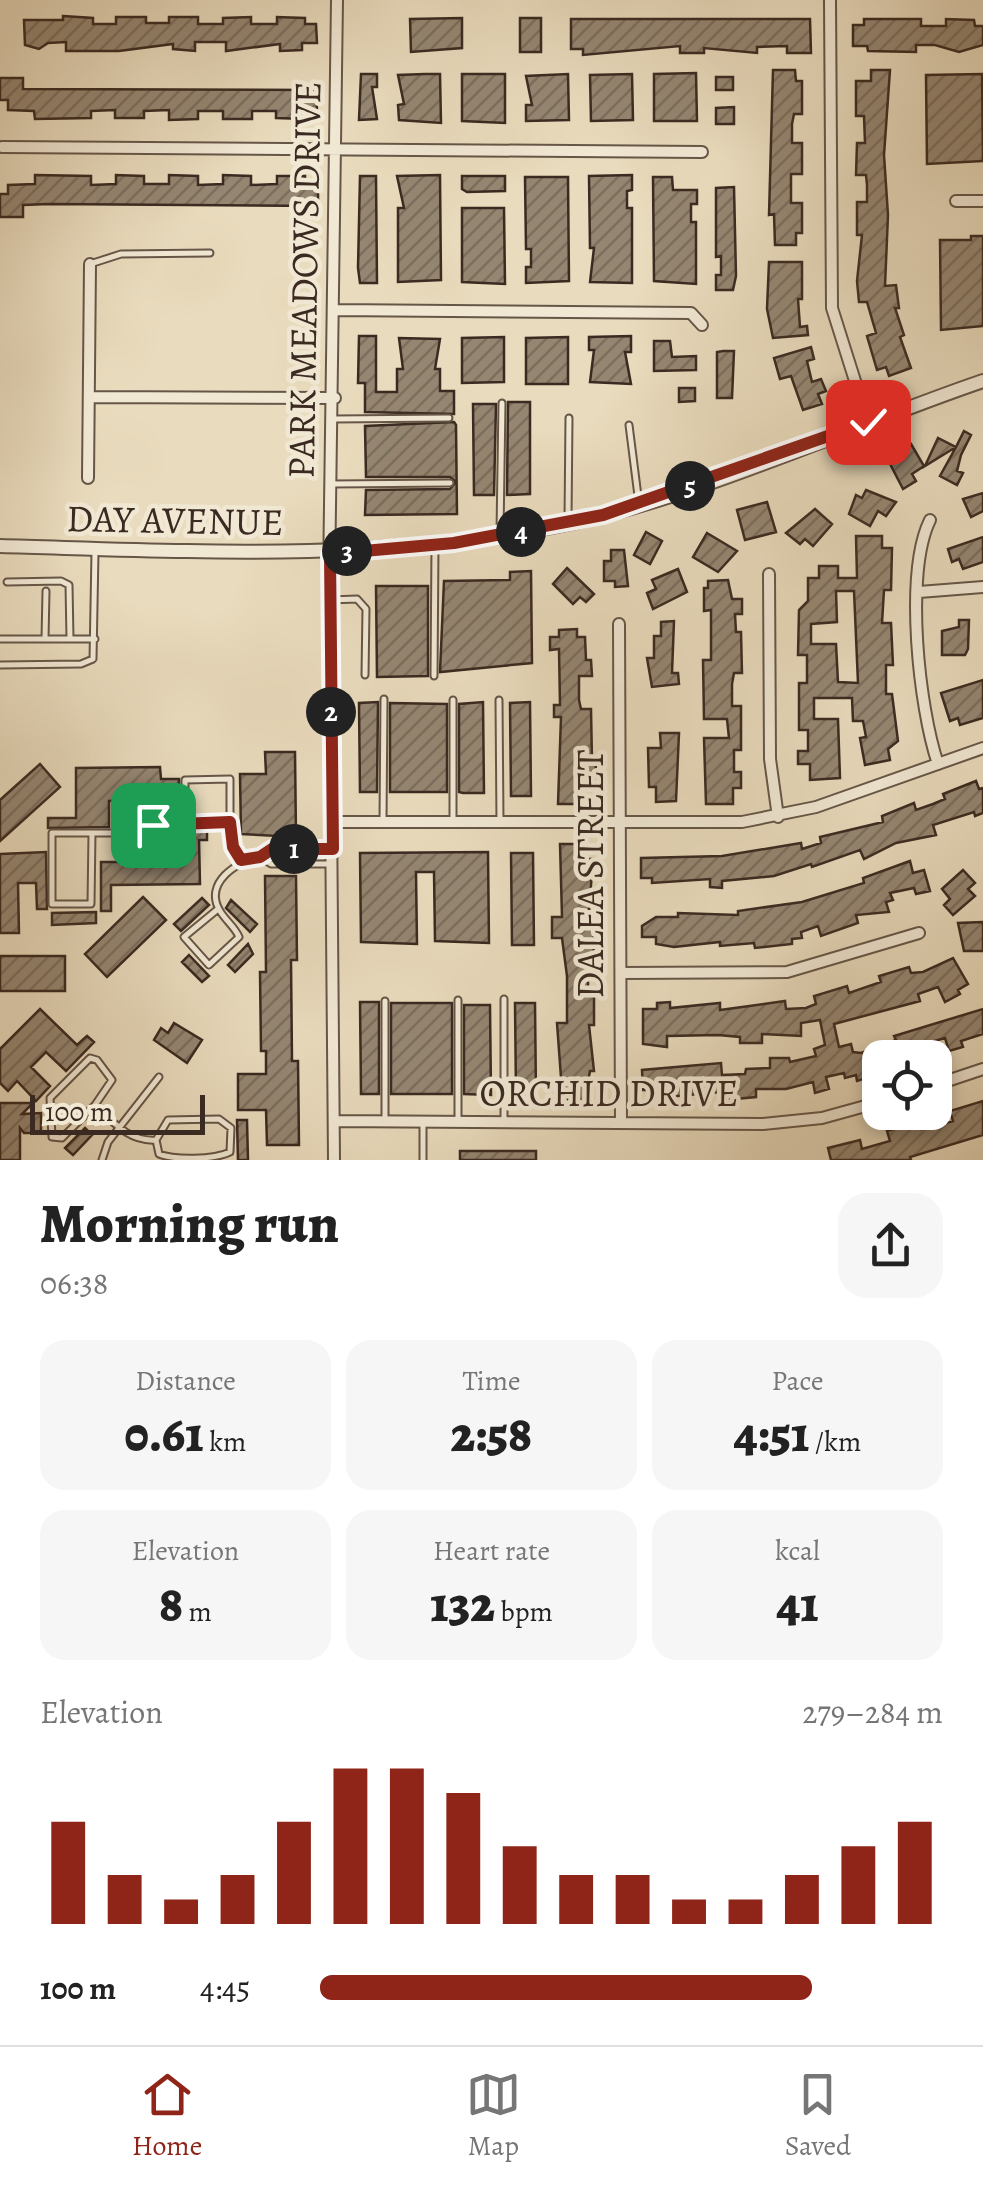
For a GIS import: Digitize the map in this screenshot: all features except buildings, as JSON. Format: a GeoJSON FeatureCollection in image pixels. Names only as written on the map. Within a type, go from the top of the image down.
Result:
{"type":"FeatureCollection","features":[{"type":"Feature","properties":{"kind":"street","name":"PARK MEADOWS DRIVE"},"geometry":{"type":"LineString","coordinates":[[334,1160],[329,600],[335,398],[337,0]]}},
{"type":"Feature","properties":{"kind":"street"},"geometry":{"type":"LineString","coordinates":[[830,0],[831,292],[842,350],[868,422]]}},
{"type":"Feature","properties":{"kind":"street"},"geometry":{"type":"LineString","coordinates":[[2,146],[702,152]]}},
{"type":"Feature","properties":{"kind":"street"},"geometry":{"type":"LineString","coordinates":[[956,201],[983,201]]}},
{"type":"Feature","properties":{"kind":"street"},"geometry":{"type":"LineString","coordinates":[[88,478],[92,397],[90,264]]}},
{"type":"Feature","properties":{"kind":"street"},"geometry":{"type":"LineString","coordinates":[[335,310],[690,313],[702,324]]}},
{"type":"Feature","properties":{"kind":"street","name":"DAY AVENUE"},"geometry":{"type":"LineString","coordinates":[[0,546],[330,554],[500,535],[568,523],[639,504],[983,381]]}},
{"type":"Feature","properties":{"kind":"street"},"geometry":{"type":"LineString","coordinates":[[92,397],[335,398]]}},
{"type":"Feature","properties":{"kind":"street"},"geometry":{"type":"LineString","coordinates":[[930,520],[918,544],[921,706],[938,764]]}},
{"type":"Feature","properties":{"kind":"street"},"geometry":{"type":"LineString","coordinates":[[769,574],[770,759],[778,817]]}},
{"type":"Feature","properties":{"kind":"street"},"geometry":{"type":"LineString","coordinates":[[919,592],[983,587]]}},
{"type":"Feature","properties":{"kind":"street","name":"DALEA STREET"},"geometry":{"type":"LineString","coordinates":[[619,624],[622,1123]]}},
{"type":"Feature","properties":{"kind":"street"},"geometry":{"type":"LineString","coordinates":[[332,822],[709,824],[778,817],[983,748]]}},
{"type":"Feature","properties":{"kind":"street"},"geometry":{"type":"LineString","coordinates":[[621,973],[786,972],[919,933]]}},
{"type":"Feature","properties":{"kind":"street"},"geometry":{"type":"LineString","coordinates":[[952,1080],[983,1070]]}},
{"type":"Feature","properties":{"kind":"street","name":"ORCHID DRIVE"},"geometry":{"type":"LineString","coordinates":[[335,1121],[789,1122],[862,1106]]}},
{"type":"Feature","properties":{"kind":"lane"},"geometry":{"type":"LineString","coordinates":[[90,264],[120,254],[210,254]]}},
{"type":"Feature","properties":{"kind":"lane"},"geometry":{"type":"LineString","coordinates":[[500,535],[502,403]]}},
{"type":"Feature","properties":{"kind":"lane"},"geometry":{"type":"LineString","coordinates":[[334,418],[448,418]]}},
{"type":"Feature","properties":{"kind":"lane"},"geometry":{"type":"LineString","coordinates":[[568,523],[569,418]]}},
{"type":"Feature","properties":{"kind":"lane"},"geometry":{"type":"LineString","coordinates":[[630,425],[639,504]]}},
{"type":"Feature","properties":{"kind":"lane"},"geometry":{"type":"LineString","coordinates":[[332,484],[450,483]]}},
{"type":"Feature","properties":{"kind":"lane"},"geometry":{"type":"LineString","coordinates":[[434,676],[435,545]]}},
{"type":"Feature","properties":{"kind":"lane"},"geometry":{"type":"LineString","coordinates":[[0,665],[86,664],[94,660],[96,548]]}},
{"type":"Feature","properties":{"kind":"lane"},"geometry":{"type":"LineString","coordinates":[[7,582],[61,581],[69,585],[70,639]]}},
{"type":"Feature","properties":{"kind":"lane"},"geometry":{"type":"LineString","coordinates":[[45,639],[46,591]]}},
{"type":"Feature","properties":{"kind":"lane"},"geometry":{"type":"LineString","coordinates":[[329,600],[357,599],[366,610],[365,674]]}},
{"type":"Feature","properties":{"kind":"lane"},"geometry":{"type":"LineString","coordinates":[[0,639],[95,639]]}},
{"type":"Feature","properties":{"kind":"lane"},"geometry":{"type":"LineString","coordinates":[[383,822],[384,699]]}},
{"type":"Feature","properties":{"kind":"lane"},"geometry":{"type":"LineString","coordinates":[[453,700],[454,822]]}},
{"type":"Feature","properties":{"kind":"lane"},"geometry":{"type":"LineString","coordinates":[[499,700],[500,822]]}},
{"type":"Feature","properties":{"kind":"lane"},"geometry":{"type":"LineString","coordinates":[[186,822],[185,780],[230,779],[233,847],[241,860]]}},
{"type":"Feature","properties":{"kind":"lane"},"geometry":{"type":"LineString","coordinates":[[92,833],[90,904],[52,904],[52,833],[92,833],[125,833],[186,822],[230,822]]}},
{"type":"Feature","properties":{"kind":"lane"},"geometry":{"type":"LineString","coordinates":[[218,909],[184,936],[209,965],[239,936],[218,909],[218,886],[241,860],[260,857],[272,849],[333,849]]}},
{"type":"Feature","properties":{"kind":"lane"},"geometry":{"type":"LineString","coordinates":[[260,857],[272,864],[333,864]]}},
{"type":"Feature","properties":{"kind":"lane"},"geometry":{"type":"LineString","coordinates":[[504,999],[504,1122]]}},
{"type":"Feature","properties":{"kind":"lane"},"geometry":{"type":"LineString","coordinates":[[458,1000],[458,1122]]}},
{"type":"Feature","properties":{"kind":"lane"},"geometry":{"type":"LineString","coordinates":[[385,1122],[386,1001]]}},
{"type":"Feature","properties":{"kind":"lane"},"geometry":{"type":"LineString","coordinates":[[93,1058],[112,1080],[95,1105],[62,1138],[52,1136],[50,1098],[93,1058]]}},
{"type":"Feature","properties":{"kind":"lane"},"geometry":{"type":"LineString","coordinates":[[102,1160],[119,1128],[158,1077]]}},
{"type":"Feature","properties":{"kind":"lane"},"geometry":{"type":"LineString","coordinates":[[95,1105],[131,1136],[156,1140]]}},
{"type":"Feature","properties":{"kind":"lane"},"geometry":{"type":"LineString","coordinates":[[220,1119],[232,1128],[230,1152],[215,1159],[166,1159],[158,1154],[156,1140],[168,1120],[220,1119]]}},
{"type":"Feature","properties":{"kind":"lane"},"geometry":{"type":"LineString","coordinates":[[423,1122],[423,1160]]}},
{"type":"Feature","properties":{"kind":"route"},"geometry":{"type":"LineString","coordinates":[[153,825],[176,821],[230,822],[233,847],[241,860],[260,857],[265,850],[272,849],[333,849],[330,554],[454,543],[603,515],[868,422]]}}]}
